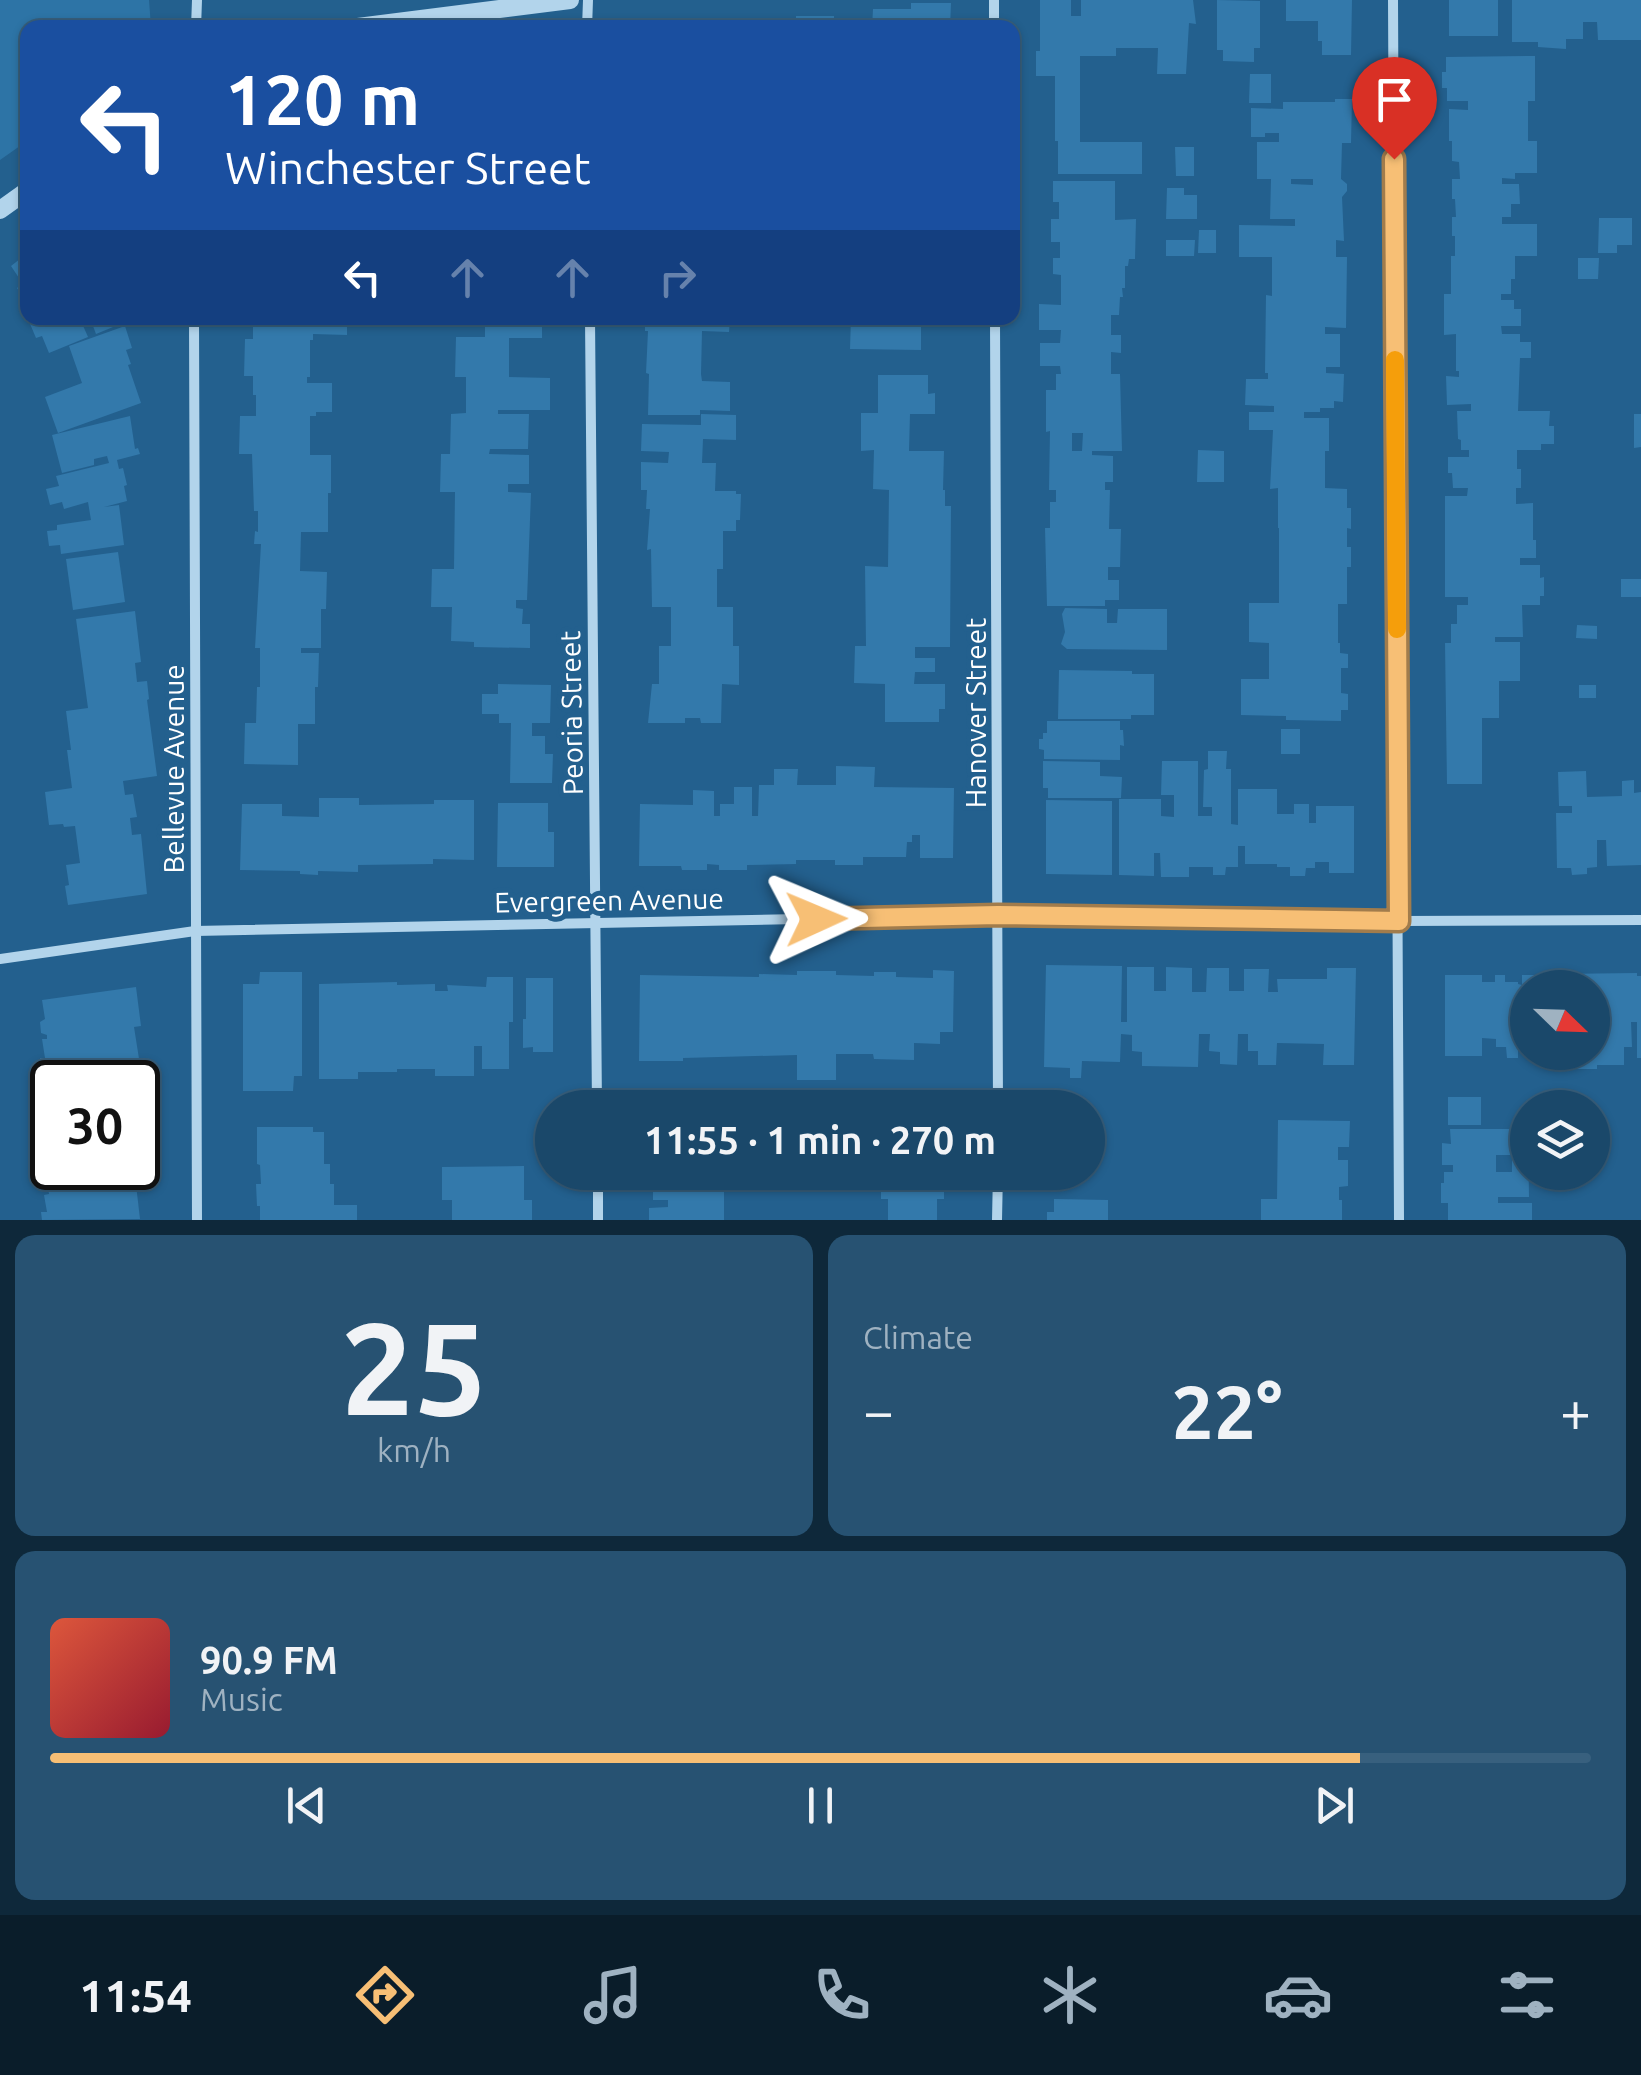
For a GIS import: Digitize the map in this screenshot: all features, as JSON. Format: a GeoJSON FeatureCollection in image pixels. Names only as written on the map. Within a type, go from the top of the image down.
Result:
{"type":"FeatureCollection","features":[{"type":"Feature","properties":{"kind":"street"},"geometry":{"type":"LineString","coordinates":[[413,20],[570,0]]}},
{"type":"Feature","properties":{"kind":"street"},"geometry":{"type":"LineString","coordinates":[[1392,0],[1399,1220]]}},
{"type":"Feature","properties":{"kind":"street","name":"Bellevue Avenue"},"geometry":{"type":"LineString","coordinates":[[194,325],[198,1220]]}},
{"type":"Feature","properties":{"kind":"street","name":"Peoria Street"},"geometry":{"type":"LineString","coordinates":[[590,325],[597,1090]]}},
{"type":"Feature","properties":{"kind":"street","name":"Hanover Street"},"geometry":{"type":"LineString","coordinates":[[995,325],[998,1090]]}},
{"type":"Feature","properties":{"kind":"street","name":"Evergreen Avenue"},"geometry":{"type":"LineString","coordinates":[[0,959],[195,931],[998,915],[1641,920]]}},
{"type":"Feature","properties":{"kind":"street"},"geometry":{"type":"LineString","coordinates":[[598,1190],[598,1220]]}},
{"type":"Feature","properties":{"kind":"street"},"geometry":{"type":"LineString","coordinates":[[998,1190],[998,1220]]}},
{"type":"Feature","properties":{"kind":"shaded area"},"geometry":{"type":"Polygon","coordinates":[[[0,0],[149,0],[150,20],[20,20],[20,146],[0,160],[0,0]]]}},
{"type":"Feature","properties":{"kind":"building"},"geometry":{"type":"Polygon","coordinates":[[[1040,0],[1071,0],[1071,16],[1081,16],[1081,0],[1193,0],[1196,24],[1189,23],[1186,74],[1157,74],[1158,48],[1116,48],[1116,56],[1080,56],[1080,142],[1142,142],[1142,174],[1058,174],[1055,76],[1036,76],[1040,0]]]}},
{"type":"Feature","properties":{"kind":"building"},"geometry":{"type":"Polygon","coordinates":[[[1217,0],[1260,1],[1260,48],[1254,48],[1254,62],[1223,61],[1223,50],[1217,50],[1217,0]]]}},
{"type":"Feature","properties":{"kind":"building"},"geometry":{"type":"Polygon","coordinates":[[[1286,0],[1352,0],[1351,55],[1322,55],[1318,21],[1286,21],[1286,0]]]}},
{"type":"Feature","properties":{"kind":"building"},"geometry":{"type":"Polygon","coordinates":[[[1449,0],[1498,0],[1498,36],[1449,36],[1449,0]]]}},
{"type":"Feature","properties":{"kind":"building"},"geometry":{"type":"Polygon","coordinates":[[[1512,0],[1641,0],[1641,40],[1598,40],[1597,22],[1583,22],[1583,39],[1566,39],[1566,49],[1538,47],[1538,42],[1512,42],[1512,0]]]}},
{"type":"Feature","properties":{"kind":"building"},"geometry":{"type":"Polygon","coordinates":[[[911,3],[951,3],[950,20],[872,20],[873,9],[911,9],[911,3]]]}},
{"type":"Feature","properties":{"kind":"building"},"geometry":{"type":"Polygon","coordinates":[[[796,16],[834,16],[834,20],[796,20],[796,16]]]}},
{"type":"Feature","properties":{"kind":"building"},"geometry":{"type":"Polygon","coordinates":[[[1535,56],[1535,101],[1528,101],[1528,141],[1537,141],[1537,173],[1515,173],[1515,179],[1502,178],[1502,184],[1519,184],[1520,204],[1511,204],[1511,217],[1502,217],[1502,224],[1537,224],[1537,256],[1515,256],[1511,294],[1501,294],[1501,300],[1514,300],[1514,309],[1521,309],[1521,326],[1501,326],[1502,334],[1520,334],[1520,342],[1531,342],[1531,358],[1520,358],[1518,411],[1550,411],[1549,426],[1554,426],[1554,444],[1541,444],[1541,450],[1517,450],[1521,488],[1516,488],[1516,504],[1533,503],[1536,540],[1536,558],[1520,558],[1520,565],[1540,565],[1544,596],[1540,596],[1540,605],[1522,605],[1523,637],[1495,637],[1495,642],[1520,642],[1520,681],[1499,681],[1499,718],[1482,718],[1482,784],[1447,784],[1445,643],[1451,643],[1451,624],[1457,624],[1457,605],[1468,605],[1468,597],[1445,597],[1445,496],[1467,496],[1468,488],[1453,488],[1448,457],[1469,457],[1469,450],[1461,450],[1458,439],[1457,411],[1471,411],[1471,404],[1447,405],[1446,376],[1459,377],[1456,334],[1444,335],[1444,294],[1451,294],[1451,256],[1455,256],[1452,179],[1460,179],[1459,162],[1452,161],[1449,109],[1468,110],[1468,101],[1447,101],[1442,72],[1446,72],[1446,57],[1535,56]]]}},
{"type":"Feature","properties":{"kind":"building"},"geometry":{"type":"Polygon","coordinates":[[[1250,74],[1271,74],[1271,103],[1249,103],[1250,74]]]}},
{"type":"Feature","properties":{"kind":"building"},"geometry":{"type":"Polygon","coordinates":[[[1352,99],[1351,143],[1342,143],[1341,179],[1347,184],[1342,197],[1344,241],[1336,240],[1336,257],[1347,257],[1346,328],[1325,327],[1325,334],[1340,334],[1340,367],[1326,367],[1326,373],[1344,374],[1343,402],[1334,401],[1334,408],[1320,408],[1320,412],[1304,412],[1304,418],[1329,418],[1325,488],[1347,489],[1347,508],[1351,508],[1351,529],[1347,528],[1351,567],[1347,567],[1347,604],[1338,604],[1340,653],[1348,654],[1348,668],[1341,668],[1341,693],[1348,694],[1348,710],[1341,710],[1341,721],[1241,715],[1241,679],[1269,679],[1269,643],[1249,642],[1249,603],[1279,603],[1279,528],[1278,488],[1270,489],[1273,430],[1249,430],[1249,412],[1274,412],[1274,406],[1245,405],[1246,379],[1268,379],[1266,295],[1272,296],[1272,257],[1239,257],[1239,225],[1295,226],[1295,219],[1270,219],[1271,179],[1257,179],[1257,142],[1279,142],[1279,133],[1251,137],[1251,108],[1283,109],[1283,102],[1352,99]],[[1291,179],[1291,184],[1313,185],[1313,179],[1291,179]]]}},
{"type":"Feature","properties":{"kind":"building"},"geometry":{"type":"Polygon","coordinates":[[[1175,147],[1194,147],[1194,176],[1176,176],[1175,147]]]}},
{"type":"Feature","properties":{"kind":"building"},"geometry":{"type":"Polygon","coordinates":[[[1053,181],[1115,181],[1115,220],[1136,219],[1135,259],[1129,259],[1125,266],[1119,315],[1111,315],[1111,335],[1121,335],[1121,353],[1111,352],[1111,374],[1120,374],[1122,451],[1092,451],[1092,455],[1113,456],[1113,482],[1105,482],[1105,490],[1110,490],[1109,529],[1121,529],[1120,567],[1108,567],[1108,580],[1119,580],[1119,600],[1105,600],[1105,606],[1047,606],[1045,528],[1050,528],[1050,502],[1056,502],[1056,490],[1049,490],[1046,390],[1056,390],[1056,374],[1061,374],[1060,366],[1040,366],[1040,343],[1060,343],[1061,330],[1039,330],[1039,304],[1061,305],[1061,275],[1053,274],[1053,258],[1060,258],[1060,242],[1051,242],[1051,219],[1059,219],[1059,202],[1053,202],[1053,181]],[[1072,433],[1072,451],[1082,451],[1083,433],[1072,433]]]}},
{"type":"Feature","properties":{"kind":"building"},"geometry":{"type":"Polygon","coordinates":[[[1167,188],[1184,188],[1184,195],[1197,195],[1197,219],[1166,219],[1167,188]]]}},
{"type":"Feature","properties":{"kind":"building"},"geometry":{"type":"Polygon","coordinates":[[[1599,218],[1632,218],[1632,245],[1617,245],[1617,253],[1598,253],[1599,218]]]}},
{"type":"Feature","properties":{"kind":"building"},"geometry":{"type":"Polygon","coordinates":[[[1199,230],[1216,230],[1216,253],[1198,253],[1199,230]]]}},
{"type":"Feature","properties":{"kind":"building"},"geometry":{"type":"Polygon","coordinates":[[[1166,240],[1195,240],[1194,256],[1166,256],[1166,240]]]}},
{"type":"Feature","properties":{"kind":"building"},"geometry":{"type":"Polygon","coordinates":[[[1578,258],[1599,258],[1598,279],[1578,279],[1578,258]]]}},
{"type":"Feature","properties":{"kind":"building"},"geometry":{"type":"Polygon","coordinates":[[[20,259],[20,280],[11,266],[20,259]]]}},
{"type":"Feature","properties":{"kind":"building"},"geometry":{"type":"Polygon","coordinates":[[[31,325],[83,325],[88,337],[49,353],[42,336],[36,338],[31,325]]]}},
{"type":"Feature","properties":{"kind":"building"},"geometry":{"type":"Polygon","coordinates":[[[93,325],[118,325],[96,334],[93,325]]]}},
{"type":"Feature","properties":{"kind":"building"},"geometry":{"type":"Polygon","coordinates":[[[253,325],[347,325],[347,335],[313,334],[310,340],[307,383],[332,383],[332,412],[310,416],[310,455],[331,455],[331,493],[328,532],[301,532],[300,571],[327,572],[326,609],[321,609],[321,648],[301,648],[301,653],[319,653],[315,724],[298,724],[298,765],[244,764],[245,723],[256,723],[260,687],[260,648],[255,648],[261,544],[254,544],[258,511],[254,511],[252,454],[239,454],[240,416],[256,416],[253,376],[244,376],[245,339],[253,339],[253,325]]]}},
{"type":"Feature","properties":{"kind":"building"},"geometry":{"type":"Polygon","coordinates":[[[542,325],[542,338],[509,338],[509,377],[550,378],[550,410],[498,410],[498,414],[529,414],[528,449],[490,449],[489,454],[529,455],[529,484],[508,484],[508,492],[531,493],[527,600],[516,600],[516,608],[523,609],[522,624],[530,624],[530,648],[474,647],[474,642],[451,641],[452,607],[431,607],[432,569],[454,569],[455,492],[440,492],[441,454],[450,454],[451,414],[466,413],[466,377],[455,377],[456,337],[485,337],[485,326],[476,326],[542,325]]]}},
{"type":"Feature","properties":{"kind":"building"},"geometry":{"type":"Polygon","coordinates":[[[645,325],[730,325],[729,332],[702,331],[701,374],[702,381],[730,382],[730,411],[648,415],[645,325]]]}},
{"type":"Feature","properties":{"kind":"building"},"geometry":{"type":"Polygon","coordinates":[[[851,325],[921,325],[921,350],[850,349],[851,325]]]}},
{"type":"Feature","properties":{"kind":"building"},"geometry":{"type":"Polygon","coordinates":[[[125,326],[132,348],[126,350],[131,364],[128,365],[141,403],[58,433],[45,397],[82,383],[69,346],[125,326]]]}},
{"type":"Feature","properties":{"kind":"building"},"geometry":{"type":"Polygon","coordinates":[[[878,375],[928,375],[928,394],[935,393],[935,414],[910,414],[909,451],[944,451],[945,506],[951,506],[950,647],[915,647],[915,658],[935,658],[935,672],[915,672],[914,684],[945,684],[945,709],[939,709],[939,722],[885,722],[885,684],[854,683],[855,646],[866,646],[865,566],[888,567],[889,490],[873,489],[874,450],[861,451],[861,413],[878,413],[878,375]]]}},
{"type":"Feature","properties":{"kind":"building"},"geometry":{"type":"Polygon","coordinates":[[[701,414],[736,415],[736,440],[703,439],[702,463],[716,463],[715,491],[741,494],[740,520],[736,520],[736,531],[723,531],[723,569],[717,569],[717,607],[733,607],[739,685],[722,684],[721,723],[685,718],[685,723],[648,723],[652,684],[659,684],[659,646],[671,646],[671,607],[652,607],[651,549],[647,550],[650,509],[646,509],[647,490],[641,490],[641,462],[668,463],[669,452],[641,451],[642,424],[701,425],[701,414]]]}},
{"type":"Feature","properties":{"kind":"building"},"geometry":{"type":"Polygon","coordinates":[[[1634,414],[1641,414],[1641,447],[1634,448],[1634,414]]]}},
{"type":"Feature","properties":{"kind":"building"},"geometry":{"type":"Polygon","coordinates":[[[130,416],[135,449],[140,454],[117,460],[119,469],[123,468],[127,501],[104,507],[119,505],[124,545],[61,554],[60,545],[49,546],[47,531],[57,530],[57,525],[91,520],[88,502],[64,509],[62,502],[50,505],[46,489],[59,486],[56,476],[109,463],[107,456],[94,459],[94,465],[62,473],[52,435],[130,416]]]}},
{"type":"Feature","properties":{"kind":"building"},"geometry":{"type":"Polygon","coordinates":[[[1198,450],[1224,451],[1224,482],[1197,482],[1198,450]]]}},
{"type":"Feature","properties":{"kind":"building"},"geometry":{"type":"Polygon","coordinates":[[[118,552],[125,602],[73,610],[66,559],[118,552]]]}},
{"type":"Feature","properties":{"kind":"building"},"geometry":{"type":"Polygon","coordinates":[[[1621,579],[1641,579],[1641,597],[1621,597],[1621,579]]]}},
{"type":"Feature","properties":{"kind":"building"},"geometry":{"type":"Polygon","coordinates":[[[1065,608],[1107,609],[1107,623],[1117,623],[1118,609],[1167,609],[1167,650],[1067,649],[1061,644],[1065,608]]]}},
{"type":"Feature","properties":{"kind":"building"},"geometry":{"type":"Polygon","coordinates":[[[135,611],[141,662],[135,663],[137,682],[147,681],[157,776],[123,781],[125,795],[133,794],[137,817],[130,818],[132,835],[141,834],[147,894],[68,905],[66,865],[80,863],[75,826],[49,825],[45,792],[72,788],[66,711],[88,708],[76,619],[135,611]]]}},
{"type":"Feature","properties":{"kind":"building"},"geometry":{"type":"Polygon","coordinates":[[[1577,625],[1597,626],[1597,639],[1576,638],[1577,625]]]}},
{"type":"Feature","properties":{"kind":"building"},"geometry":{"type":"Polygon","coordinates":[[[1059,670],[1154,674],[1154,715],[1131,715],[1131,719],[1058,719],[1059,670]]]}},
{"type":"Feature","properties":{"kind":"building"},"geometry":{"type":"Polygon","coordinates":[[[498,684],[551,685],[550,723],[532,723],[532,736],[545,736],[545,754],[553,754],[552,783],[510,783],[511,723],[499,723],[499,714],[482,714],[482,694],[498,694],[498,684]]]}},
{"type":"Feature","properties":{"kind":"building"},"geometry":{"type":"Polygon","coordinates":[[[1579,685],[1596,685],[1596,698],[1579,698],[1579,685]]]}},
{"type":"Feature","properties":{"kind":"building"},"geometry":{"type":"Polygon","coordinates":[[[1047,721],[1120,721],[1124,746],[1120,745],[1120,760],[1044,759],[1039,739],[1047,733],[1047,721]]]}},
{"type":"Feature","properties":{"kind":"building"},"geometry":{"type":"Polygon","coordinates":[[[1281,729],[1300,729],[1300,754],[1281,754],[1281,729]]]}},
{"type":"Feature","properties":{"kind":"building"},"geometry":{"type":"Polygon","coordinates":[[[1208,751],[1227,751],[1226,769],[1231,769],[1231,824],[1238,825],[1238,789],[1277,789],[1277,814],[1294,814],[1294,804],[1309,804],[1309,823],[1316,823],[1316,806],[1354,806],[1354,873],[1329,873],[1329,862],[1315,862],[1315,868],[1306,868],[1305,876],[1290,876],[1290,867],[1245,864],[1245,846],[1238,846],[1238,867],[1226,867],[1225,875],[1213,875],[1213,867],[1189,867],[1189,877],[1161,877],[1160,853],[1154,853],[1154,876],[1119,875],[1119,799],[1161,799],[1161,816],[1174,817],[1174,795],[1161,795],[1162,761],[1198,761],[1198,816],[1212,816],[1212,807],[1203,807],[1208,751]]]}},
{"type":"Feature","properties":{"kind":"building"},"geometry":{"type":"Polygon","coordinates":[[[1043,761],[1100,762],[1100,776],[1122,777],[1121,798],[1048,798],[1048,788],[1043,788],[1043,761]]]}},
{"type":"Feature","properties":{"kind":"building"},"geometry":{"type":"Polygon","coordinates":[[[836,766],[875,767],[874,787],[954,788],[953,858],[920,858],[920,835],[912,835],[906,857],[863,857],[863,865],[796,860],[796,864],[747,865],[747,870],[719,870],[719,865],[707,864],[707,870],[639,866],[640,804],[693,805],[693,790],[714,791],[714,816],[720,816],[720,804],[734,804],[734,787],[752,787],[752,816],[758,816],[759,785],[774,785],[774,769],[798,769],[797,785],[836,785],[836,766]]]}},
{"type":"Feature","properties":{"kind":"building"},"geometry":{"type":"Polygon","coordinates":[[[1586,771],[1587,797],[1622,796],[1622,781],[1634,780],[1634,793],[1641,792],[1641,865],[1607,866],[1606,840],[1597,840],[1597,867],[1587,868],[1587,874],[1572,875],[1571,868],[1557,868],[1556,813],[1572,813],[1572,806],[1559,806],[1558,772],[1586,771]]]}},
{"type":"Feature","properties":{"kind":"building"},"geometry":{"type":"Polygon","coordinates":[[[319,798],[359,798],[359,805],[474,800],[474,860],[358,865],[358,872],[318,871],[318,875],[240,870],[242,804],[282,804],[282,816],[319,817],[319,798]]]}},
{"type":"Feature","properties":{"kind":"building"},"geometry":{"type":"Polygon","coordinates":[[[1046,800],[1112,801],[1112,875],[1046,874],[1046,800]]]}},
{"type":"Feature","properties":{"kind":"building"},"geometry":{"type":"Polygon","coordinates":[[[498,803],[548,803],[548,832],[554,832],[554,867],[497,867],[498,803]]]}},
{"type":"Feature","properties":{"kind":"building"},"geometry":{"type":"Polygon","coordinates":[[[1046,965],[1122,966],[1121,1022],[1127,1022],[1127,967],[1154,967],[1154,991],[1166,991],[1166,967],[1192,968],[1192,992],[1206,992],[1207,968],[1229,968],[1229,991],[1244,991],[1244,969],[1269,969],[1268,992],[1278,992],[1277,979],[1327,979],[1327,968],[1356,968],[1354,1065],[1323,1065],[1324,1044],[1277,1043],[1276,1065],[1258,1065],[1258,1051],[1248,1051],[1248,1034],[1238,1034],[1237,1065],[1220,1064],[1220,1052],[1209,1051],[1210,1034],[1199,1034],[1198,1067],[1142,1066],[1142,1052],[1132,1051],[1132,1035],[1121,1034],[1120,1062],[1082,1061],[1081,1078],[1070,1078],[1070,1068],[1044,1067],[1046,965]]]}},
{"type":"Feature","properties":{"kind":"building"},"geometry":{"type":"Polygon","coordinates":[[[933,970],[954,971],[953,1032],[940,1032],[940,1044],[914,1043],[914,1060],[836,1054],[836,1080],[797,1080],[797,1055],[639,1061],[640,975],[759,977],[797,975],[797,971],[836,971],[836,975],[896,972],[896,977],[933,978],[933,970]]]}},
{"type":"Feature","properties":{"kind":"building"},"geometry":{"type":"Polygon","coordinates":[[[260,972],[302,972],[302,1076],[294,1076],[293,1091],[243,1091],[243,984],[259,984],[260,972]]]}},
{"type":"Feature","properties":{"kind":"building"},"geometry":{"type":"Polygon","coordinates":[[[1610,973],[1641,976],[1641,1058],[1637,1058],[1637,1022],[1631,1022],[1632,1047],[1624,1047],[1624,1065],[1610,1065],[1610,973]]]}},
{"type":"Feature","properties":{"kind":"building"},"geometry":{"type":"Polygon","coordinates":[[[1445,975],[1482,975],[1482,982],[1495,982],[1495,975],[1505,975],[1505,982],[1510,982],[1510,1058],[1506,1047],[1496,1047],[1496,1039],[1482,1038],[1482,1056],[1445,1056],[1445,975]]]}},
{"type":"Feature","properties":{"kind":"building"},"geometry":{"type":"Polygon","coordinates":[[[487,977],[513,977],[509,1069],[482,1069],[482,1046],[474,1046],[474,1076],[435,1076],[435,1069],[397,1069],[358,1072],[358,1079],[319,1079],[319,984],[435,984],[435,991],[448,991],[447,985],[486,987],[487,977]]]}},
{"type":"Feature","properties":{"kind":"building"},"geometry":{"type":"Polygon","coordinates":[[[526,978],[553,978],[553,1052],[523,1048],[526,978]]]}},
{"type":"Feature","properties":{"kind":"building"},"geometry":{"type":"Polygon","coordinates":[[[136,987],[141,1026],[134,1027],[139,1060],[40,1060],[45,1058],[42,1039],[47,1039],[41,1033],[40,1022],[45,1019],[42,1000],[136,987]]]}},
{"type":"Feature","properties":{"kind":"building"},"geometry":{"type":"Polygon","coordinates":[[[1448,1097],[1481,1097],[1481,1125],[1448,1125],[1448,1097]]]}},
{"type":"Feature","properties":{"kind":"building"},"geometry":{"type":"Polygon","coordinates":[[[1278,1120],[1350,1121],[1349,1147],[1338,1147],[1338,1160],[1348,1160],[1348,1186],[1339,1187],[1342,1220],[1261,1220],[1261,1199],[1277,1199],[1278,1120]]]}},
{"type":"Feature","properties":{"kind":"building"},"geometry":{"type":"Polygon","coordinates":[[[257,1127],[313,1127],[313,1132],[324,1132],[324,1164],[330,1164],[334,1205],[357,1205],[357,1220],[260,1220],[257,1127]]]}},
{"type":"Feature","properties":{"kind":"building"},"geometry":{"type":"Polygon","coordinates":[[[1450,1129],[1510,1129],[1510,1155],[1496,1155],[1496,1172],[1510,1172],[1510,1190],[1529,1190],[1529,1197],[1498,1197],[1498,1203],[1532,1203],[1532,1220],[1448,1220],[1448,1203],[1441,1203],[1441,1183],[1444,1172],[1453,1172],[1453,1165],[1442,1165],[1442,1143],[1451,1144],[1450,1129]]]}},
{"type":"Feature","properties":{"kind":"building"},"geometry":{"type":"Polygon","coordinates":[[[524,1166],[524,1200],[532,1200],[532,1220],[452,1220],[452,1200],[442,1200],[442,1167],[524,1166]]]}},
{"type":"Feature","properties":{"kind":"building"},"geometry":{"type":"Polygon","coordinates":[[[48,1190],[137,1190],[140,1219],[42,1220],[41,1212],[47,1212],[44,1195],[49,1194],[48,1190]]]}},
{"type":"Feature","properties":{"kind":"building"},"geometry":{"type":"Polygon","coordinates":[[[653,1190],[724,1190],[724,1220],[649,1220],[649,1208],[668,1207],[668,1200],[653,1200],[653,1190]]]}},
{"type":"Feature","properties":{"kind":"building"},"geometry":{"type":"Polygon","coordinates":[[[881,1190],[944,1190],[944,1199],[937,1199],[937,1220],[888,1220],[888,1199],[881,1199],[881,1190]]]}},
{"type":"Feature","properties":{"kind":"building"},"geometry":{"type":"Polygon","coordinates":[[[1054,1199],[1108,1200],[1108,1220],[1047,1220],[1047,1212],[1054,1212],[1054,1199]]]}},
{"type":"Feature","properties":{"kind":"slow traffic"},"geometry":{"type":"LineString","coordinates":[[1395,360],[1397,629]]}},
{"type":"Feature","properties":{"kind":"route"},"geometry":{"type":"LineString","coordinates":[[816,919],[998,915],[1399,921],[1394,159]]}}]}
